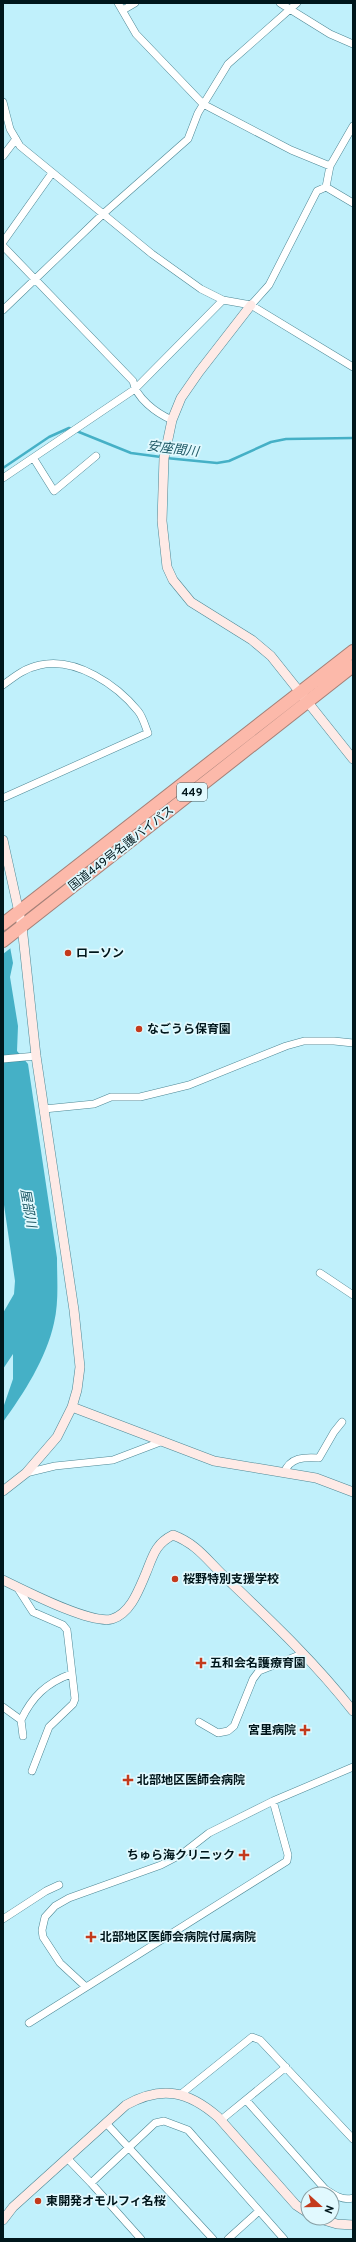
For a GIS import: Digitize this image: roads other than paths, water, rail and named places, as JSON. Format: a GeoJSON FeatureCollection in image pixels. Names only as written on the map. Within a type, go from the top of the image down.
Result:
{"type":"FeatureCollection","features":[{"type":"Feature","properties":{"kind":"highway","name":"国道449号名護バイパス"},"geometry":{"type":"LineString","coordinates":[[6,921],[353,651]]}},
{"type":"Feature","properties":{"kind":"highway","name":"国道449号名護バイパス"},"geometry":{"type":"LineString","coordinates":[[7,938],[353,666]]}},
{"type":"Feature","properties":{"kind":"street"},"geometry":{"type":"LineString","coordinates":[[118,3],[136,34],[204,104],[291,150],[330,166]]}},
{"type":"Feature","properties":{"kind":"street"},"geometry":{"type":"LineString","coordinates":[[123,10],[135,3]]}},
{"type":"Feature","properties":{"kind":"street"},"geometry":{"type":"LineString","coordinates":[[280,3],[288,10],[330,34],[353,44]]}},
{"type":"Feature","properties":{"kind":"street"},"geometry":{"type":"LineString","coordinates":[[3,310],[103,214],[188,139],[204,104],[228,64],[297,3]]}},
{"type":"Feature","properties":{"kind":"street"},"geometry":{"type":"LineString","coordinates":[[3,102],[10,129],[20,146],[152,254],[201,289],[223,300],[251,305],[353,367]]}},
{"type":"Feature","properties":{"kind":"street"},"geometry":{"type":"LineString","coordinates":[[326,187],[330,166],[353,126]]}},
{"type":"Feature","properties":{"kind":"street"},"geometry":{"type":"LineString","coordinates":[[3,156],[16,139]]}},
{"type":"Feature","properties":{"kind":"street"},"geometry":{"type":"LineString","coordinates":[[3,242],[52,173]]}},
{"type":"Feature","properties":{"kind":"street"},"geometry":{"type":"LineString","coordinates":[[326,187],[353,204]]}},
{"type":"Feature","properties":{"kind":"street"},"geometry":{"type":"LineString","coordinates":[[326,187],[317,191],[269,285],[251,305],[199,372],[182,398],[172,420],[163,462],[162,521],[167,568],[173,580],[191,602],[258,645],[271,656],[353,758]]}},
{"type":"Feature","properties":{"kind":"street"},"geometry":{"type":"LineString","coordinates":[[3,246],[133,381],[135,389],[158,413],[172,420]]}},
{"type":"Feature","properties":{"kind":"street"},"geometry":{"type":"LineString","coordinates":[[3,478],[34,459],[135,389],[223,300]]}},
{"type":"Feature","properties":{"kind":"street"},"geometry":{"type":"LineString","coordinates":[[34,459],[54,491],[96,456]]}},
{"type":"Feature","properties":{"kind":"street"},"geometry":{"type":"LineString","coordinates":[[3,685],[22,671],[41,665],[57,663],[74,667],[89,672],[125,697],[139,713],[148,733],[3,798]]}},
{"type":"Feature","properties":{"kind":"street"},"geometry":{"type":"LineString","coordinates":[[3,840],[22,926],[36,1056],[78,1340],[80,1367],[77,1390],[72,1406],[58,1437],[26,1473],[3,1491]]}},
{"type":"Feature","properties":{"kind":"street"},"geometry":{"type":"LineString","coordinates":[[44,1110],[94,1104],[111,1097],[140,1097],[190,1085],[286,1046],[304,1041],[334,1041],[353,1043]]}},
{"type":"Feature","properties":{"kind":"street"},"geometry":{"type":"LineString","coordinates":[[3,1059],[17,1056],[36,1056]]}},
{"type":"Feature","properties":{"kind":"street"},"geometry":{"type":"LineString","coordinates":[[320,1273],[353,1295]]}},
{"type":"Feature","properties":{"kind":"street"},"geometry":{"type":"LineString","coordinates":[[72,1406],[214,1461],[316,1478],[353,1492]]}},
{"type":"Feature","properties":{"kind":"street"},"geometry":{"type":"LineString","coordinates":[[284,1473],[287,1465],[295,1460],[305,1457],[319,1458],[334,1432],[342,1422]]}},
{"type":"Feature","properties":{"kind":"street"},"geometry":{"type":"LineString","coordinates":[[26,1473],[55,1466],[113,1460],[163,1442]]}},
{"type":"Feature","properties":{"kind":"street"},"geometry":{"type":"LineString","coordinates":[[3,1580],[68,1609],[98,1619],[111,1619],[122,1613],[133,1600],[158,1547],[162,1541],[174,1535],[196,1546],[213,1566],[277,1626],[353,1711]]}},
{"type":"Feature","properties":{"kind":"street"},"geometry":{"type":"LineString","coordinates":[[16,1586],[33,1612],[63,1625],[67,1630],[75,1699],[72,1704],[49,1727],[32,1772]]}},
{"type":"Feature","properties":{"kind":"street"},"geometry":{"type":"LineString","coordinates":[[199,1722],[218,1733],[228,1731],[237,1720],[253,1679],[259,1671],[302,1654]]}},
{"type":"Feature","properties":{"kind":"street"},"geometry":{"type":"LineString","coordinates":[[23,1736],[21,1720],[36,1694],[61,1677],[71,1674]]}},
{"type":"Feature","properties":{"kind":"street"},"geometry":{"type":"LineString","coordinates":[[3,1707],[21,1720]]}},
{"type":"Feature","properties":{"kind":"street"},"geometry":{"type":"LineString","coordinates":[[86,1987],[60,1963],[43,1937],[42,1930],[48,1913],[69,1898],[161,1865],[182,1854],[209,1832],[274,1801],[353,1767]]}},
{"type":"Feature","properties":{"kind":"street"},"geometry":{"type":"LineString","coordinates":[[29,2023],[288,1861],[288,1855],[274,1801]]}},
{"type":"Feature","properties":{"kind":"street"},"geometry":{"type":"LineString","coordinates":[[3,1919],[46,1891],[59,1885]]}},
{"type":"Feature","properties":{"kind":"street"},"geometry":{"type":"LineString","coordinates":[[181,2094],[252,2037],[260,2040],[353,2139]]}},
{"type":"Feature","properties":{"kind":"street"},"geometry":{"type":"LineString","coordinates":[[221,2120],[286,2067]]}},
{"type":"Feature","properties":{"kind":"street"},"geometry":{"type":"LineString","coordinates":[[3,2220],[13,2207],[126,2105],[134,2100],[163,2093],[181,2094],[205,2106],[221,2120],[300,2207]]}},
{"type":"Feature","properties":{"kind":"street"},"geometry":{"type":"LineString","coordinates":[[246,2100],[325,2190],[336,2196],[348,2199],[353,2198]]}},
{"type":"Feature","properties":{"kind":"street"},"geometry":{"type":"LineString","coordinates":[[91,2183],[155,2123],[164,2121],[188,2130],[284,2239]]}},
{"type":"Feature","properties":{"kind":"street"},"geometry":{"type":"LineString","coordinates":[[106,2123],[213,2239]]}},
{"type":"Feature","properties":{"kind":"street"},"geometry":{"type":"LineString","coordinates":[[67,2158],[141,2239]]}},
{"type":"Feature","properties":{"kind":"street"},"geometry":{"type":"LineString","coordinates":[[228,2239],[259,2210]]}},
{"type":"Feature","properties":{"kind":"street"},"geometry":{"type":"LineString","coordinates":[[340,2224],[353,2225]]}},
{"type":"Feature","properties":{"kind":"water","name":"屋部川"},"geometry":{"type":"Polygon","coordinates":[[[3,909],[13,963],[10,977],[18,1026],[17,1051],[28,1064],[57,1258],[57,1307],[46,1350],[19,1399],[3,1422],[3,1408],[13,1379],[13,1354],[3,1369],[3,1313],[14,1294],[15,1281],[3,1198],[3,909]]]}},
{"type":"Feature","properties":{"kind":"waterway","name":"安座間川"},"geometry":{"type":"LineString","coordinates":[[3,468],[49,437],[69,428],[131,453],[161,457]]}},
{"type":"Feature","properties":{"kind":"waterway","name":"安座間川"},"geometry":{"type":"LineString","coordinates":[[166,458],[217,463],[229,461],[271,442],[286,439],[353,438]]}},
{"type":"Feature","properties":{"kind":"place","name":"ローソン"},"geometry":{"type":"Point","coordinates":[68,953]}},
{"type":"Feature","properties":{"kind":"place","name":"なごうら保育園"},"geometry":{"type":"Point","coordinates":[139,1029]}},
{"type":"Feature","properties":{"kind":"place","name":"桜野特別支援学校"},"geometry":{"type":"Point","coordinates":[175,1579]}},
{"type":"Feature","properties":{"kind":"place","name":"五和会名護療育園"},"geometry":{"type":"Point","coordinates":[201,1663]}},
{"type":"Feature","properties":{"kind":"place","name":"宮里病院"},"geometry":{"type":"Point","coordinates":[305,1730]}},
{"type":"Feature","properties":{"kind":"place","name":"北部地区医師会病院"},"geometry":{"type":"Point","coordinates":[128,1780]}},
{"type":"Feature","properties":{"kind":"place","name":"ちゅら海クリニック"},"geometry":{"type":"Point","coordinates":[244,1855]}},
{"type":"Feature","properties":{"kind":"place","name":"北部地区医師会病院付属病院"},"geometry":{"type":"Point","coordinates":[91,1937]}},
{"type":"Feature","properties":{"kind":"place","name":"東開発オモルフィ名桜"},"geometry":{"type":"Point","coordinates":[38,2201]}}]}
